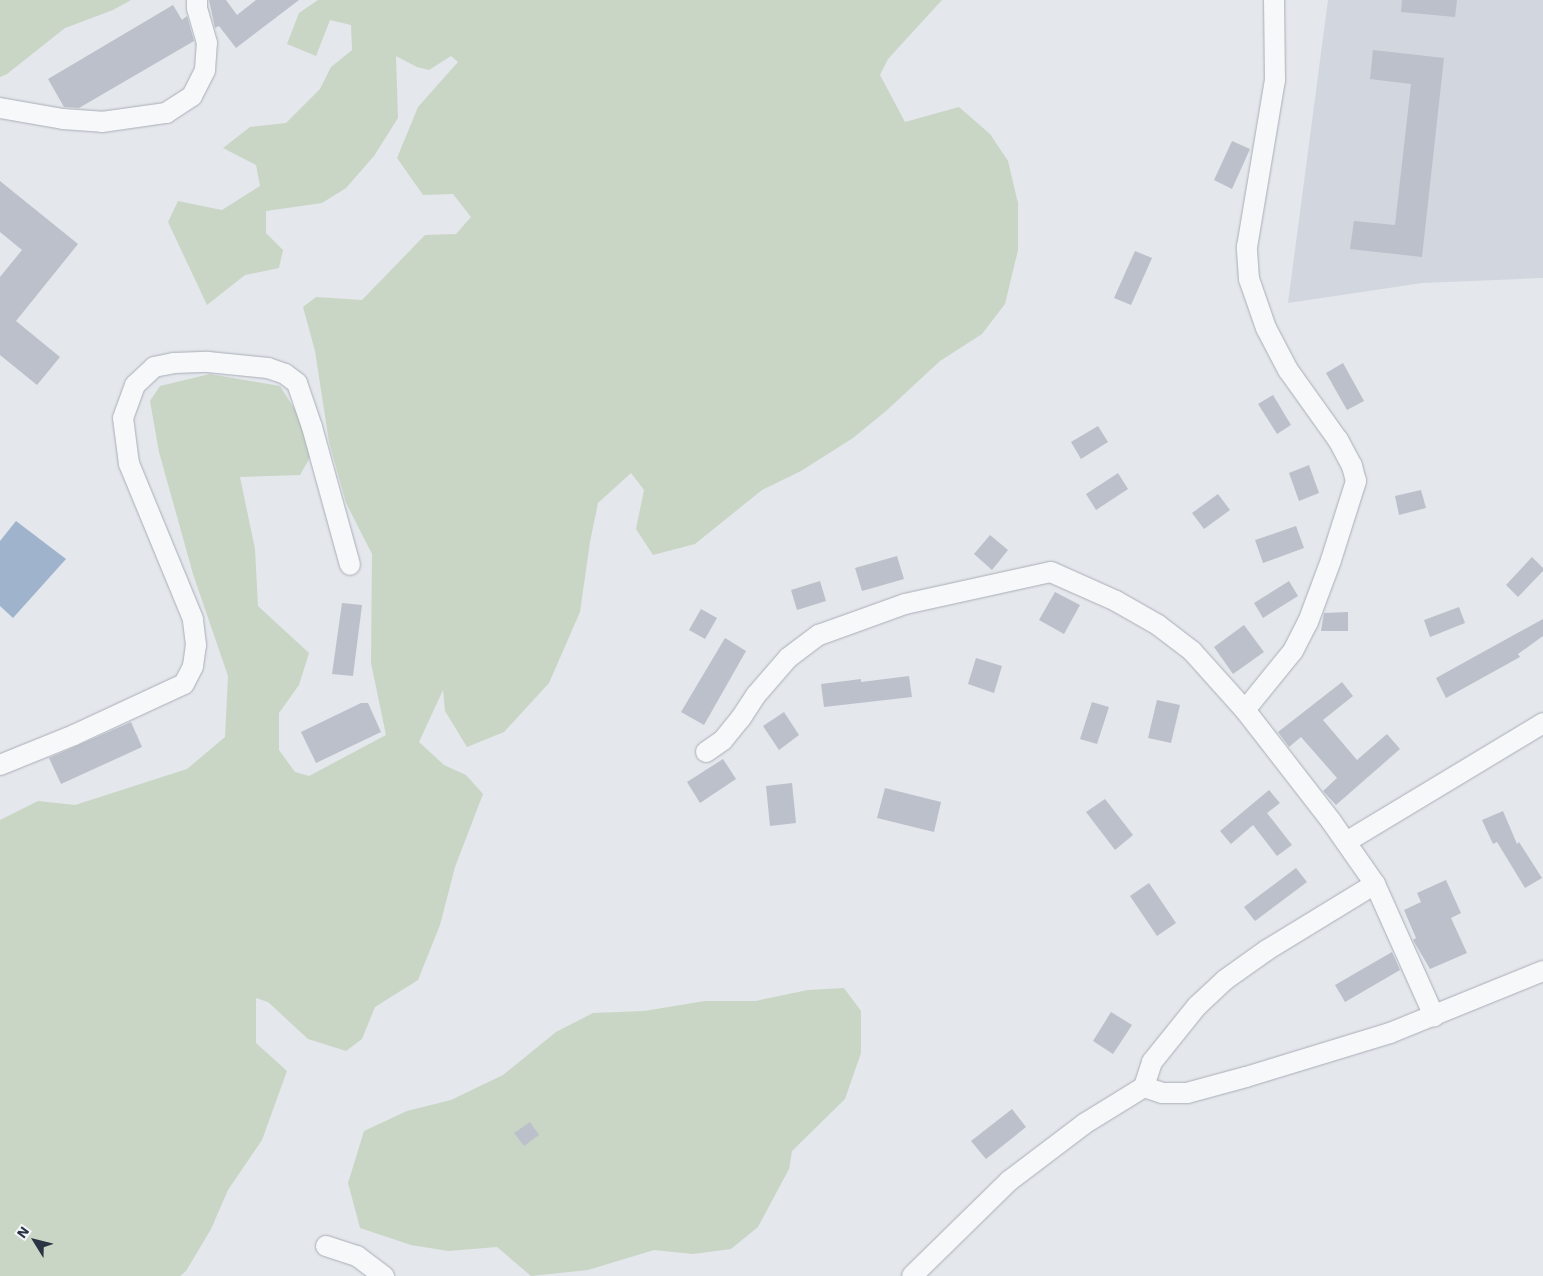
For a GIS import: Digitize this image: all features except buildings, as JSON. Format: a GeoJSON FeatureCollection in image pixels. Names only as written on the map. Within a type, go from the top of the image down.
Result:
{"type":"FeatureCollection","features":[{"type":"Feature","properties":{"kind":"street"},"geometry":{"type":"LineString","coordinates":[[0,108],[63,119],[102,122],[166,113],[192,96],[205,70],[207,43],[196,0]]}},
{"type":"Feature","properties":{"kind":"street"},"geometry":{"type":"LineString","coordinates":[[1245,710],[1292,651],[1308,622],[1356,481],[1352,466],[1338,440],[1288,370],[1266,328],[1249,280],[1247,247],[1275,80],[1274,0]]}},
{"type":"Feature","properties":{"kind":"street"},"geometry":{"type":"LineString","coordinates":[[0,765],[74,735],[184,684],[193,666],[196,645],[193,619],[129,464],[123,418],[135,385],[154,367],[174,363],[208,362],[268,368],[285,374],[296,382],[312,427],[350,565]]}},
{"type":"Feature","properties":{"kind":"street"},"geometry":{"type":"LineString","coordinates":[[706,752],[723,740],[756,695],[788,658],[819,635],[905,604],[1051,572],[1116,601],[1158,625],[1192,651],[1245,710],[1346,842],[1375,884],[1434,1016]]}},
{"type":"Feature","properties":{"kind":"street"},"geometry":{"type":"LineString","coordinates":[[1346,842],[1543,723]]}},
{"type":"Feature","properties":{"kind":"street"},"geometry":{"type":"LineString","coordinates":[[912,1276],[1009,1181],[1084,1124],[1144,1087],[1152,1062],[1196,1006],[1225,980],[1267,950],[1375,884]]}},
{"type":"Feature","properties":{"kind":"street"},"geometry":{"type":"LineString","coordinates":[[1144,1087],[1162,1093],[1187,1093],[1390,1033],[1543,970]]}},
{"type":"Feature","properties":{"kind":"street"},"geometry":{"type":"LineString","coordinates":[[326,1246],[357,1256],[384,1276]]}},
{"type":"Feature","properties":{"kind":"shaded area"},"geometry":{"type":"Polygon","coordinates":[[[1328,0],[1543,0],[1543,278],[1422,283],[1288,303],[1328,0]]]}},
{"type":"Feature","properties":{"kind":"green space"},"geometry":{"type":"Polygon","coordinates":[[[0,0],[131,0],[113,10],[65,28],[7,74],[0,77],[0,0]]]}},
{"type":"Feature","properties":{"kind":"green space"},"geometry":{"type":"Polygon","coordinates":[[[318,0],[942,0],[888,59],[880,75],[905,122],[959,107],[990,134],[1008,161],[1018,203],[1018,250],[1005,304],[982,334],[940,361],[886,411],[853,438],[801,471],[762,490],[695,544],[653,555],[636,529],[644,490],[631,473],[598,503],[590,542],[580,612],[549,683],[504,732],[467,747],[445,711],[443,690],[419,742],[444,765],[466,775],[483,794],[455,867],[440,925],[418,980],[375,1007],[362,1039],[346,1051],[308,1039],[268,1002],[256,998],[256,1043],[287,1071],[262,1140],[228,1190],[211,1229],[186,1271],[180,1276],[0,1276],[0,820],[38,801],[75,805],[187,769],[225,737],[228,676],[193,574],[159,452],[150,401],[160,386],[210,374],[280,386],[299,416],[312,454],[300,475],[240,477],[255,549],[258,606],[309,653],[299,685],[279,713],[279,750],[295,772],[309,776],[386,735],[371,663],[372,554],[346,503],[329,442],[315,351],[303,307],[316,297],[362,300],[425,235],[456,234],[471,217],[453,194],[423,195],[397,158],[418,107],[458,62],[451,56],[429,70],[417,67],[396,56],[398,118],[374,156],[346,188],[322,203],[266,211],[266,233],[283,250],[279,268],[245,275],[207,305],[168,222],[178,201],[222,210],[260,186],[256,165],[223,148],[250,127],[286,123],[320,89],[331,67],[352,50],[351,25],[330,20],[316,56],[287,44],[299,13],[318,0]]]}},
{"type":"Feature","properties":{"kind":"green space"},"geometry":{"type":"Polygon","coordinates":[[[844,988],[861,1011],[861,1053],[845,1099],[792,1151],[789,1169],[758,1227],[731,1249],[693,1254],[654,1250],[588,1270],[531,1276],[497,1247],[448,1251],[411,1245],[360,1228],[348,1183],[364,1131],[407,1111],[451,1100],[503,1075],[556,1032],[593,1013],[644,1011],[705,1001],[755,1001],[808,990],[844,988]]]}},
{"type":"Feature","properties":{"kind":"water"},"geometry":{"type":"Polygon","coordinates":[[[16,521],[66,559],[13,618],[0,606],[0,541],[16,521]]]}}]}
